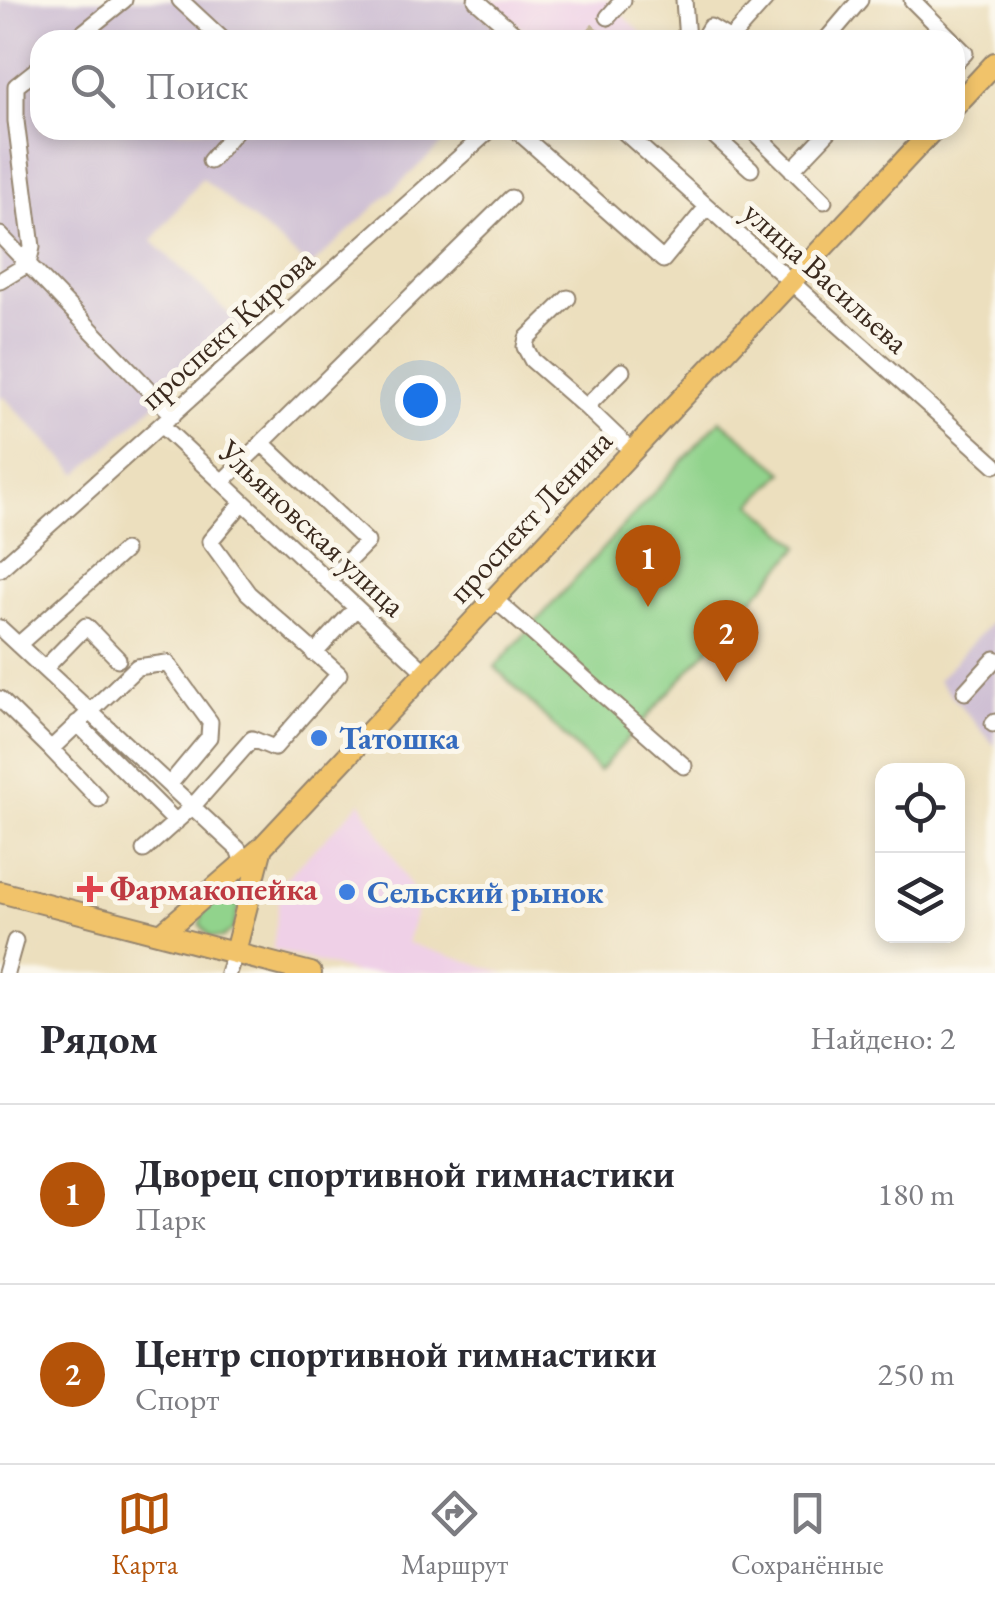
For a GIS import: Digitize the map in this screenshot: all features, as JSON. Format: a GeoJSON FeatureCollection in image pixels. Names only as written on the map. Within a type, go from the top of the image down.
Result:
{"type":"FeatureCollection","features":[{"type":"Feature","properties":{"kind":"main road"},"geometry":{"type":"LineString","coordinates":[[965,95],[995,62]]}},
{"type":"Feature","properties":{"kind":"main road","name":"проспект Ленина"},"geometry":{"type":"LineString","coordinates":[[161,934],[262,847],[924,140]]}},
{"type":"Feature","properties":{"kind":"main road"},"geometry":{"type":"LineString","coordinates":[[235,952],[262,847]]}},
{"type":"Feature","properties":{"kind":"main road"},"geometry":{"type":"LineString","coordinates":[[0,892],[311,973]]}},
{"type":"Feature","properties":{"kind":"street"},"geometry":{"type":"LineString","coordinates":[[86,30],[124,0]]}},
{"type":"Feature","properties":{"kind":"street"},"geometry":{"type":"LineString","coordinates":[[180,0],[212,30]]}},
{"type":"Feature","properties":{"kind":"street"},"geometry":{"type":"LineString","coordinates":[[476,0],[510,30]]}},
{"type":"Feature","properties":{"kind":"street"},"geometry":{"type":"LineString","coordinates":[[608,17],[623,0]]}},
{"type":"Feature","properties":{"kind":"street"},"geometry":{"type":"LineString","coordinates":[[684,0],[686,30]]}},
{"type":"Feature","properties":{"kind":"street"},"geometry":{"type":"LineString","coordinates":[[738,30],[765,0]]}},
{"type":"Feature","properties":{"kind":"street"},"geometry":{"type":"LineString","coordinates":[[834,30],[860,0]]}},
{"type":"Feature","properties":{"kind":"street"},"geometry":{"type":"LineString","coordinates":[[912,0],[941,30]]}},
{"type":"Feature","properties":{"kind":"street"},"geometry":{"type":"LineString","coordinates":[[0,281],[28,264],[32,247],[16,121],[16,86],[30,75]]}},
{"type":"Feature","properties":{"kind":"street"},"geometry":{"type":"LineString","coordinates":[[210,161],[228,140]]}},
{"type":"Feature","properties":{"kind":"street","name":"проспект Кирова"},"geometry":{"type":"LineString","coordinates":[[0,568],[479,140]]}},
{"type":"Feature","properties":{"kind":"street"},"geometry":{"type":"LineString","coordinates":[[527,140],[662,260],[707,208]]}},
{"type":"Feature","properties":{"kind":"street","name":"улица Васильева"},"geometry":{"type":"LineString","coordinates":[[635,140],[995,464]]}},
{"type":"Feature","properties":{"kind":"street"},"geometry":{"type":"LineString","coordinates":[[719,140],[752,169]]}},
{"type":"Feature","properties":{"kind":"street"},"geometry":{"type":"LineString","coordinates":[[762,140],[824,201]]}},
{"type":"Feature","properties":{"kind":"street"},"geometry":{"type":"LineString","coordinates":[[792,170],[820,140]]}},
{"type":"Feature","properties":{"kind":"street"},"geometry":{"type":"LineString","coordinates":[[222,482],[511,198]]}},
{"type":"Feature","properties":{"kind":"street","name":"Ульяновская улица"},"geometry":{"type":"LineString","coordinates":[[0,235],[222,482],[424,671]]}},
{"type":"Feature","properties":{"kind":"street"},"geometry":{"type":"LineString","coordinates":[[568,298],[528,338],[525,348],[532,360],[632,451]]}},
{"type":"Feature","properties":{"kind":"street"},"geometry":{"type":"LineString","coordinates":[[586,407],[622,370]]}},
{"type":"Feature","properties":{"kind":"street"},"geometry":{"type":"LineString","coordinates":[[262,443],[367,542],[328,581]]}},
{"type":"Feature","properties":{"kind":"street"},"geometry":{"type":"LineString","coordinates":[[144,850],[192,807],[252,739],[274,748],[339,674],[248,593],[210,541],[243,502]]}},
{"type":"Feature","properties":{"kind":"street"},"geometry":{"type":"LineString","coordinates":[[124,551],[7,640],[45,668],[82,717],[176,822]]}},
{"type":"Feature","properties":{"kind":"street"},"geometry":{"type":"LineString","coordinates":[[493,598],[684,766]]}},
{"type":"Feature","properties":{"kind":"street"},"geometry":{"type":"LineString","coordinates":[[314,654],[356,608]]}},
{"type":"Feature","properties":{"kind":"street"},"geometry":{"type":"LineString","coordinates":[[45,668],[86,626],[118,659]]}},
{"type":"Feature","properties":{"kind":"street"},"geometry":{"type":"LineString","coordinates":[[965,692],[995,660]]}},
{"type":"Feature","properties":{"kind":"street"},"geometry":{"type":"LineString","coordinates":[[51,749],[137,668],[166,663],[210,722],[209,737],[169,785]]}},
{"type":"Feature","properties":{"kind":"street"},"geometry":{"type":"LineString","coordinates":[[0,700],[99,799]]}},
{"type":"Feature","properties":{"kind":"street"},"geometry":{"type":"LineString","coordinates":[[82,717],[169,785],[238,849],[244,862]]}},
{"type":"Feature","properties":{"kind":"street"},"geometry":{"type":"LineString","coordinates":[[6,973],[15,941]]}},
{"type":"Feature","properties":{"kind":"street"},"geometry":{"type":"LineString","coordinates":[[228,973],[235,952]]}},
{"type":"Feature","properties":{"kind":"shaded area"},"geometry":{"type":"Polygon","coordinates":[[[0,0],[467,0],[499,30],[30,30],[30,140],[446,140],[310,267],[202,178],[152,241],[242,326],[78,474],[3,396],[0,398],[0,0]]]}},
{"type":"Feature","properties":{"kind":"shaded area"},"geometry":{"type":"Polygon","coordinates":[[[491,0],[606,0],[638,30],[524,30],[491,0]]]}},
{"type":"Feature","properties":{"kind":"shaded area"},"geometry":{"type":"Polygon","coordinates":[[[995,618],[995,746],[938,680],[995,618]]]}},
{"type":"Feature","properties":{"kind":"shaded area","name":"Сельский рынок"},"geometry":{"type":"Polygon","coordinates":[[[361,802],[419,901],[407,943],[506,973],[356,973],[273,949],[281,883],[361,802]]]}},
{"type":"Feature","properties":{"kind":"green space"},"geometry":{"type":"Polygon","coordinates":[[[720,420],[784,472],[752,504],[800,546],[599,771],[495,667],[720,420]]]}},
{"type":"Feature","properties":{"kind":"green space"},"geometry":{"type":"Polygon","coordinates":[[[249,868],[233,930],[222,938],[210,937],[200,924],[204,908],[249,868]]]}},
{"type":"Feature","properties":{"kind":"tunnel"},"geometry":{"type":"LineString","coordinates":[[597,30],[608,17]]}},
{"type":"Feature","properties":{"kind":"place","name":"Дворец спортивной гимнастики"},"geometry":{"type":"Point","coordinates":[648,607]}},
{"type":"Feature","properties":{"kind":"place","name":"Центр спортивной гимнастики"},"geometry":{"type":"Point","coordinates":[726,682]}},
{"type":"Feature","properties":{"kind":"place","name":"Татошка"},"geometry":{"type":"Point","coordinates":[319,738]}},
{"type":"Feature","properties":{"kind":"place","name":"Фармакопейка"},"geometry":{"type":"Point","coordinates":[90,889]}},
{"type":"Feature","properties":{"kind":"place","name":"Сельский рынок"},"geometry":{"type":"Point","coordinates":[347,892]}}]}
